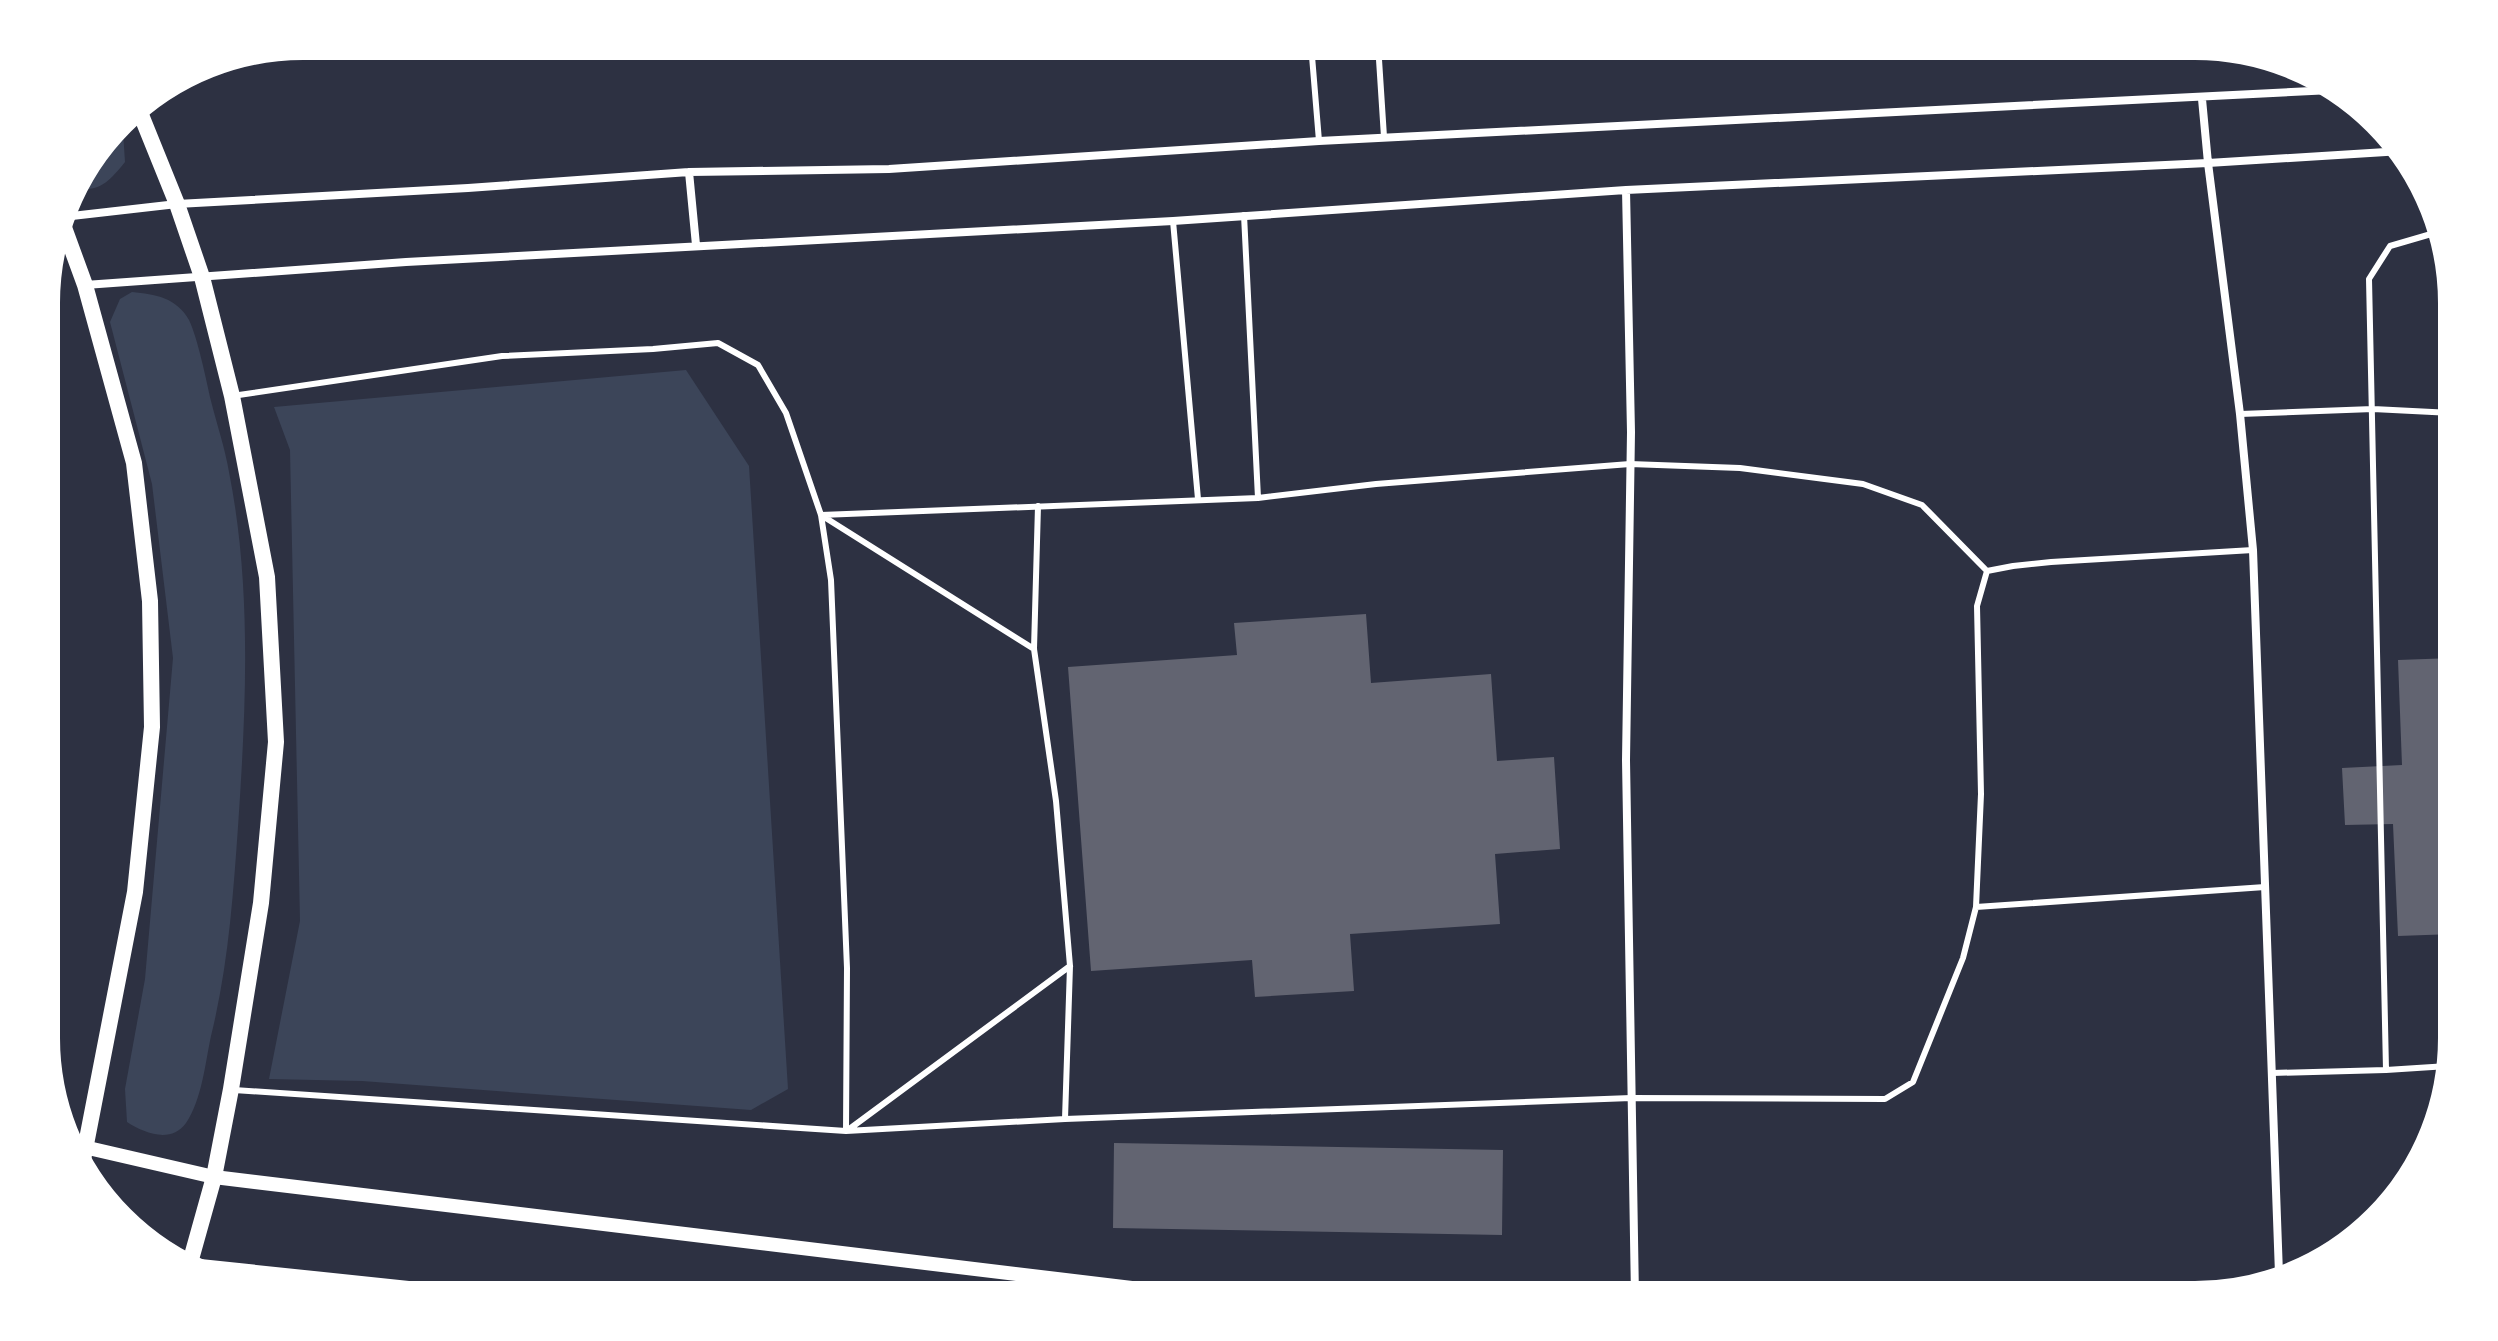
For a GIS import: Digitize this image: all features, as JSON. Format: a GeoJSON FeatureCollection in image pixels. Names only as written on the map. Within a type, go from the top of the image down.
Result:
{"type":"FeatureCollection","features":[{"type":"Feature","properties":{"kind":"main road"},"geometry":{"type":"LineString","coordinates":[[142,118],[202,277],[232,396],[267,577],[276,742],[261,903],[231,1089],[214,1177],[190,1255]]}},
{"type":"Feature","properties":{"kind":"main road"},"geometry":{"type":"LineString","coordinates":[[68,235],[85,285],[134,463],[150,601],[152,727],[135,892],[84,1146]]}},
{"type":"Feature","properties":{"kind":"street"},"geometry":{"type":"LineString","coordinates":[[74,217],[177,204],[689,172],[889,169],[1384,137],[2317,91]]}},
{"type":"Feature","properties":{"kind":"street"},"geometry":{"type":"LineString","coordinates":[[2202,99],[2253,550],[2279,1268]]}},
{"type":"Feature","properties":{"kind":"street"},"geometry":{"type":"LineString","coordinates":[[85,285],[406,262],[1173,221],[1626,190],[2387,152]]}},
{"type":"Feature","properties":{"kind":"street"},"geometry":{"type":"LineString","coordinates":[[689,172],[696,245]]}},
{"type":"Feature","properties":{"kind":"street"},"geometry":{"type":"LineString","coordinates":[[1626,190],[1630,464],[1626,760],[1635,1282]]}},
{"type":"Feature","properties":{"kind":"street"},"geometry":{"type":"LineString","coordinates":[[85,1147],[214,1177],[1087,1283]]}},
{"type":"Feature","properties":{"kind":"street"},"geometry":{"type":"LineString","coordinates":[[227,1271],[350,1283]]}},
{"type":"Feature","properties":{"kind":"lane"},"geometry":{"type":"LineString","coordinates":[[1312,58],[1319,141]]}},
{"type":"Feature","properties":{"kind":"lane"},"geometry":{"type":"LineString","coordinates":[[1379,58],[1384,137]]}},
{"type":"Feature","properties":{"kind":"lane"},"geometry":{"type":"LineString","coordinates":[[1244,215],[1258,498]]}},
{"type":"Feature","properties":{"kind":"lane"},"geometry":{"type":"LineString","coordinates":[[1173,221],[1198,499]]}},
{"type":"Feature","properties":{"kind":"lane"},"geometry":{"type":"LineString","coordinates":[[2386,1070],[2369,279],[2390,246],[2430,234]]}},
{"type":"Feature","properties":{"kind":"lane"},"geometry":{"type":"LineString","coordinates":[[232,396],[502,356],[718,343],[758,365],[786,413],[821,515],[831,580],[847,968],[846,1131]]}},
{"type":"Feature","properties":{"kind":"lane"},"geometry":{"type":"LineString","coordinates":[[2240,414],[2373,409],[2440,412]]}},
{"type":"Feature","properties":{"kind":"lane"},"geometry":{"type":"LineString","coordinates":[[821,515],[1258,498],[1376,484],[1630,464],[1740,468],[1863,484],[1922,505],[1987,571]]}},
{"type":"Feature","properties":{"kind":"lane"},"geometry":{"type":"LineString","coordinates":[[1038,506],[1034,649],[1056,801],[1070,966],[1065,1119]]}},
{"type":"Feature","properties":{"kind":"lane"},"geometry":{"type":"LineString","coordinates":[[821,515],[1034,649]]}},
{"type":"Feature","properties":{"kind":"lane"},"geometry":{"type":"LineString","coordinates":[[1987,571],[2051,562],[2253,550]]}},
{"type":"Feature","properties":{"kind":"lane"},"geometry":{"type":"LineString","coordinates":[[231,1089],[846,1131],[1065,1119],[1631,1098],[1885,1099],[1913,1082],[1963,958],[1976,907],[1981,794],[1977,606],[1987,571]]}},
{"type":"Feature","properties":{"kind":"lane"},"geometry":{"type":"LineString","coordinates":[[1976,907],[2265,887]]}},
{"type":"Feature","properties":{"kind":"lane"},"geometry":{"type":"LineString","coordinates":[[846,1131],[1070,966]]}},
{"type":"Feature","properties":{"kind":"lane"},"geometry":{"type":"LineString","coordinates":[[2272,1073],[2438,1067]]}},
{"type":"Feature","properties":{"kind":"shaded area"},"geometry":{"type":"Polygon","coordinates":[[[123,138],[125,162],[102,185],[86,189],[91,180],[123,138]]]}},
{"type":"Feature","properties":{"kind":"shaded area"},"geometry":{"type":"Polygon","coordinates":[[[132,292],[172,302],[184,313],[192,328],[227,463],[236,516],[244,604],[243,738],[226,958],[196,1103],[186,1123],[165,1135],[149,1133],[127,1122],[125,1089],[145,979],[173,658],[152,484],[110,322],[120,299],[132,292]]]}},
{"type":"Feature","properties":{"kind":"shaded area"},"geometry":{"type":"Polygon","coordinates":[[[686,370],[749,466],[788,1089],[751,1110],[362,1081],[269,1079],[300,921],[290,450],[274,407],[686,370]]]}},
{"type":"Feature","properties":{"kind":"building"},"geometry":{"type":"Polygon","coordinates":[[[1366,614],[1371,683],[1491,674],[1497,761],[1554,757],[1560,849],[1495,854],[1500,924],[1350,934],[1354,991],[1255,997],[1252,960],[1091,971],[1068,667],[1237,655],[1234,623],[1366,614]]]}},
{"type":"Feature","properties":{"kind":"building"},"geometry":{"type":"Polygon","coordinates":[[[2440,658],[2440,934],[2398,936],[2393,824],[2345,825],[2342,768],[2402,765],[2398,660],[2440,658]]]}},
{"type":"Feature","properties":{"kind":"building"},"geometry":{"type":"Polygon","coordinates":[[[1114,1143],[1503,1150],[1502,1235],[1113,1228],[1114,1143]]]}}]}
